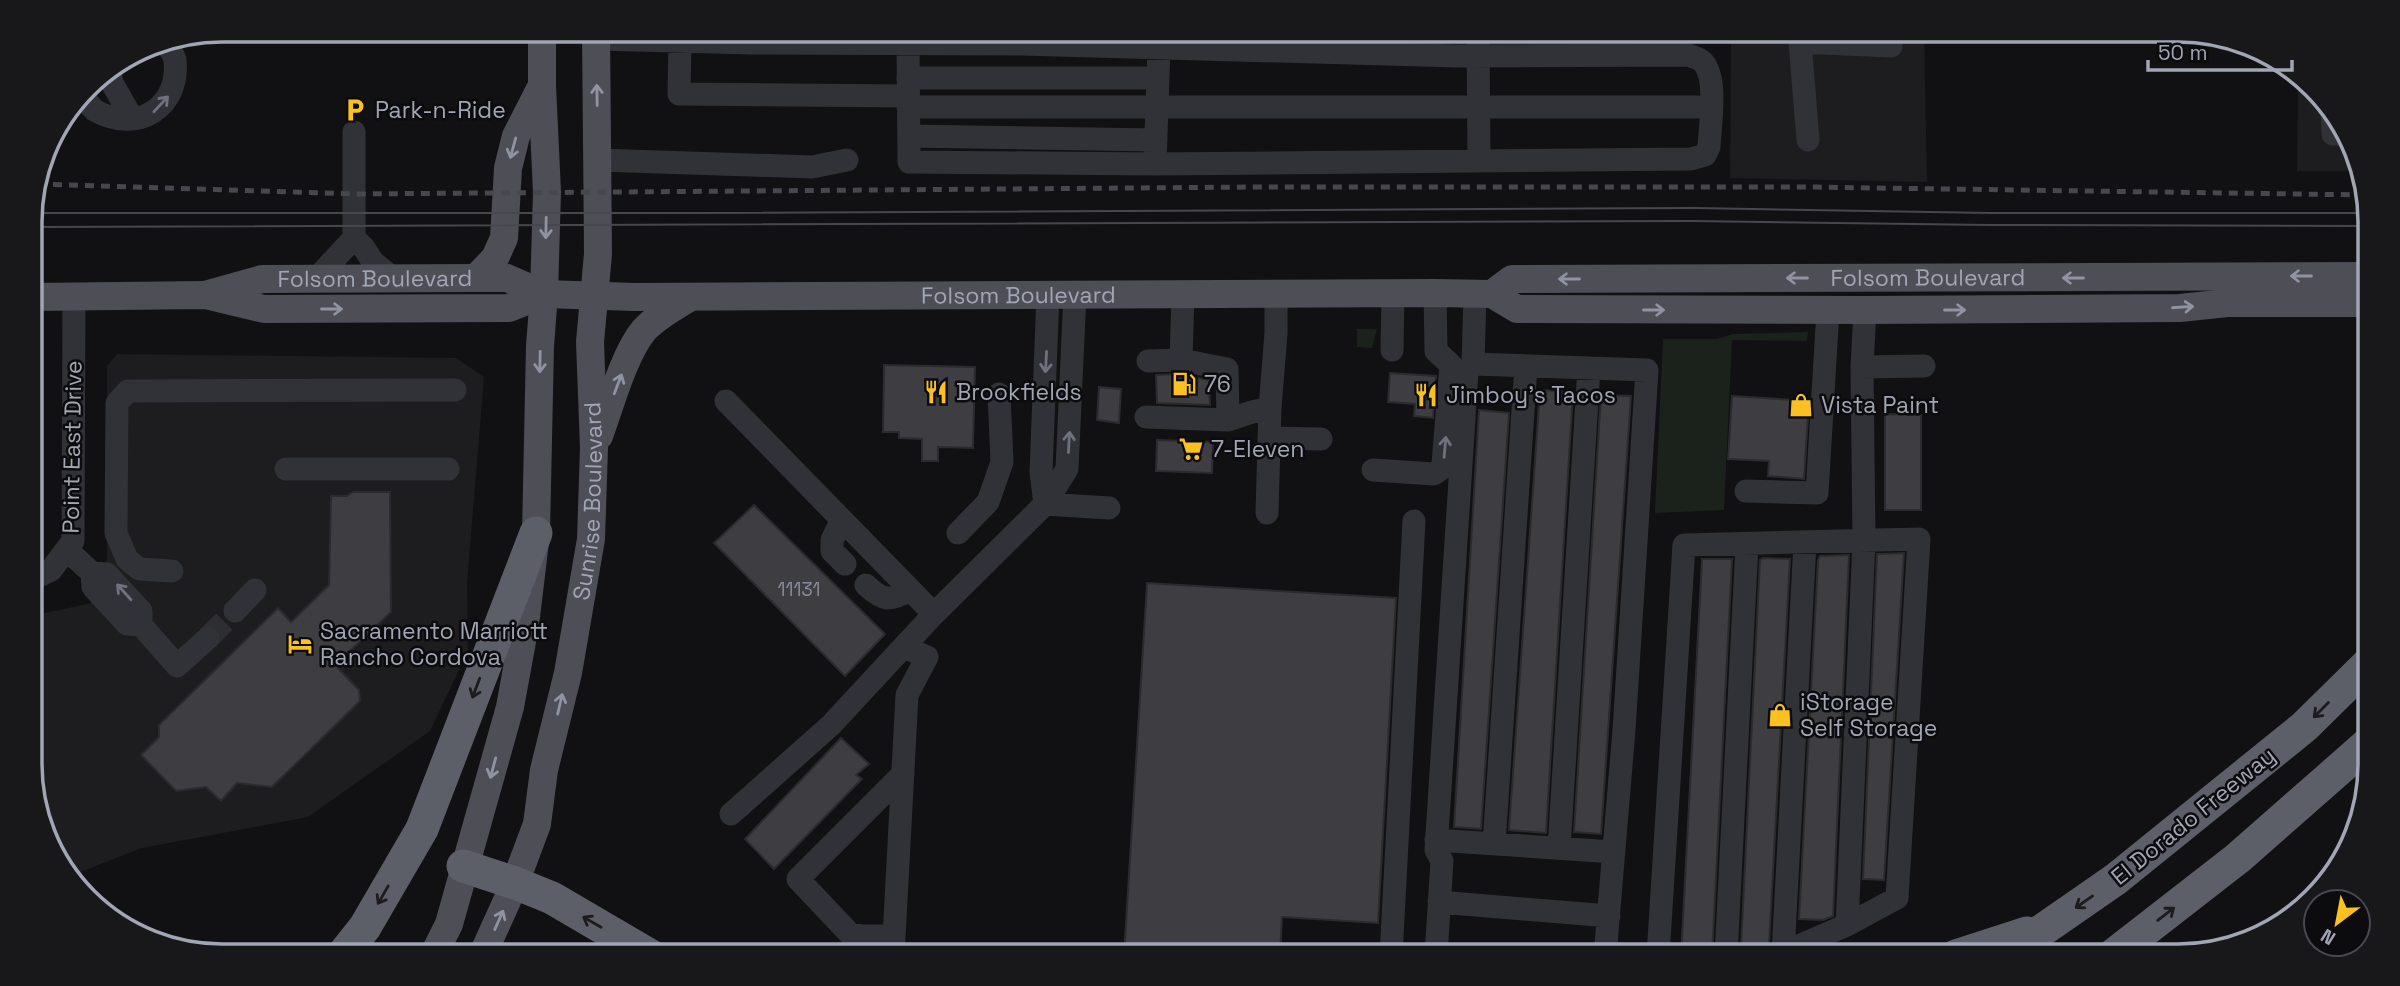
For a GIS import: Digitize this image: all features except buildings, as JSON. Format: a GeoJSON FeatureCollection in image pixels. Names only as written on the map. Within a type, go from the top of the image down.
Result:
{"type":"FeatureCollection","features":[{"type":"Feature","properties":{"kind":"highway"},"geometry":{"type":"LineString","coordinates":[[352,944],[365,927],[422,830],[536,533]]}},
{"type":"Feature","properties":{"kind":"highway","name":"El Dorado Freeway"},"geometry":{"type":"LineString","coordinates":[[2024,944],[2116,880],[2304,727],[2358,674]]}},
{"type":"Feature","properties":{"kind":"highway"},"geometry":{"type":"LineString","coordinates":[[2127,944],[2238,858],[2358,753]]}},
{"type":"Feature","properties":{"kind":"highway"},"geometry":{"type":"LineString","coordinates":[[463,866],[552,898],[631,944]]}},
{"type":"Feature","properties":{"kind":"highway"},"geometry":{"type":"LineString","coordinates":[[1994,944],[2053,925]]}},
{"type":"Feature","properties":{"kind":"main road","name":"Sunrise Boulevard"},"geometry":{"type":"LineString","coordinates":[[439,944],[449,923],[510,707],[525,625],[536,533],[547,192],[542,42]]}},
{"type":"Feature","properties":{"kind":"main road","name":"Sunrise Boulevard"},"geometry":{"type":"LineString","coordinates":[[487,944],[515,883],[537,824],[544,770],[568,673],[591,539],[594,448],[590,342],[598,254],[596,42]]}},
{"type":"Feature","properties":{"kind":"main road"},"geometry":{"type":"LineString","coordinates":[[476,278],[495,258],[504,238],[510,158],[516,136],[542,86]]}},
{"type":"Feature","properties":{"kind":"main road","name":"Folsom Boulevard"},"geometry":{"type":"LineString","coordinates":[[1483,294],[1512,279],[2358,276]]}},
{"type":"Feature","properties":{"kind":"main road","name":"Folsom Boulevard"},"geometry":{"type":"LineString","coordinates":[[205,295],[262,279],[506,278],[544,294],[689,298],[1435,293],[1483,294],[1517,309],[1828,310]]}},
{"type":"Feature","properties":{"kind":"main road"},"geometry":{"type":"LineString","coordinates":[[1828,310],[1842,296],[1871,302],[1921,294],[1947,279]]}},
{"type":"Feature","properties":{"kind":"main road","name":"Folsom Boulevard"},"geometry":{"type":"LineString","coordinates":[[42,297],[205,295],[264,309],[509,308],[544,294]]}},
{"type":"Feature","properties":{"kind":"main road"},"geometry":{"type":"LineString","coordinates":[[594,448],[629,354],[644,330],[689,298]]}},
{"type":"Feature","properties":{"kind":"main road","name":"Folsom Boulevard"},"geometry":{"type":"LineString","coordinates":[[1871,302],[2180,308],[2227,303],[2358,303]]}},
{"type":"Feature","properties":{"kind":"street"},"geometry":{"type":"LineString","coordinates":[[680,42],[679,94],[908,94],[1156,109],[1479,105],[1711,107]]}},
{"type":"Feature","properties":{"kind":"street"},"geometry":{"type":"LineString","coordinates":[[794,42],[908,43],[1158,47],[1478,56],[1688,55],[1702,60],[1709,70],[1712,86],[1709,147],[1706,155],[1691,159],[1155,164],[909,162],[908,43]]}},
{"type":"Feature","properties":{"kind":"street"},"geometry":{"type":"LineString","coordinates":[[1478,42],[1479,160]]}},
{"type":"Feature","properties":{"kind":"street"},"geometry":{"type":"LineString","coordinates":[[1808,140],[1800,42],[1891,46],[1891,42]]}},
{"type":"Feature","properties":{"kind":"street"},"geometry":{"type":"LineString","coordinates":[[1155,164],[1158,47]]}},
{"type":"Feature","properties":{"kind":"street"},"geometry":{"type":"LineString","coordinates":[[88,102],[95,110],[120,118],[147,118],[163,104],[172,90],[175,58],[170,50]]}},
{"type":"Feature","properties":{"kind":"street"},"geometry":{"type":"LineString","coordinates":[[908,94],[1157,78]]}},
{"type":"Feature","properties":{"kind":"street"},"geometry":{"type":"LineString","coordinates":[[111,80],[132,118]]}},
{"type":"Feature","properties":{"kind":"street"},"geometry":{"type":"LineString","coordinates":[[316,279],[354,238],[354,132]]}},
{"type":"Feature","properties":{"kind":"street"},"geometry":{"type":"LineString","coordinates":[[909,136],[1157,140]]}},
{"type":"Feature","properties":{"kind":"street"},"geometry":{"type":"LineString","coordinates":[[598,160],[812,167],[847,160]]}},
{"type":"Feature","properties":{"kind":"street"},"geometry":{"type":"LineString","coordinates":[[354,238],[373,262],[393,278]]}},
{"type":"Feature","properties":{"kind":"street"},"geometry":{"type":"LineString","coordinates":[[1392,350],[1393,293]]}},
{"type":"Feature","properties":{"kind":"street"},"geometry":{"type":"LineString","coordinates":[[1373,470],[1434,474],[1441,470],[1451,365],[1436,351],[1435,293]]}},
{"type":"Feature","properties":{"kind":"street"},"geometry":{"type":"LineString","coordinates":[[1045,504],[1041,472],[1062,294]]}},
{"type":"Feature","properties":{"kind":"street"},"geometry":{"type":"LineString","coordinates":[[1181,360],[1183,294]]}},
{"type":"Feature","properties":{"kind":"street"},"geometry":{"type":"LineString","coordinates":[[1267,513],[1276,294]]}},
{"type":"Feature","properties":{"kind":"street"},"geometry":{"type":"LineString","coordinates":[[1437,944],[1442,861],[1436,850],[1467,372],[1473,364],[1483,294]]}},
{"type":"Feature","properties":{"kind":"street","name":"Point East Drive"},"geometry":{"type":"LineString","coordinates":[[42,574],[51,570],[73,541],[74,297]]}},
{"type":"Feature","properties":{"kind":"street"},"geometry":{"type":"LineString","coordinates":[[1847,925],[1864,541],[1862,367],[1871,302]]}},
{"type":"Feature","properties":{"kind":"street"},"geometry":{"type":"LineString","coordinates":[[1746,491],[1817,494],[1828,310]]}},
{"type":"Feature","properties":{"kind":"street"},"geometry":{"type":"LineString","coordinates":[[1148,360],[1181,360],[1227,369],[1228,420]]}},
{"type":"Feature","properties":{"kind":"street"},"geometry":{"type":"LineString","coordinates":[[1473,364],[1647,370],[1606,944]]}},
{"type":"Feature","properties":{"kind":"street"},"geometry":{"type":"LineString","coordinates":[[1494,844],[1525,366]]}},
{"type":"Feature","properties":{"kind":"street"},"geometry":{"type":"LineString","coordinates":[[1862,367],[1924,366]]}},
{"type":"Feature","properties":{"kind":"street"},"geometry":{"type":"LineString","coordinates":[[1559,848],[1589,368]]}},
{"type":"Feature","properties":{"kind":"street"},"geometry":{"type":"LineString","coordinates":[[172,571],[139,569],[127,558],[116,533],[117,403],[128,391],[456,390]]}},
{"type":"Feature","properties":{"kind":"street"},"geometry":{"type":"LineString","coordinates":[[958,533],[988,502],[1002,462],[999,394]]}},
{"type":"Feature","properties":{"kind":"street"},"geometry":{"type":"LineString","coordinates":[[726,401],[934,614]]}},
{"type":"Feature","properties":{"kind":"street"},"geometry":{"type":"LineString","coordinates":[[1146,418],[1228,420],[1270,408]]}},
{"type":"Feature","properties":{"kind":"street"},"geometry":{"type":"LineString","coordinates":[[1269,438],[1321,439]]}},
{"type":"Feature","properties":{"kind":"street"},"geometry":{"type":"LineString","coordinates":[[286,469],[448,469]]}},
{"type":"Feature","properties":{"kind":"street"},"geometry":{"type":"LineString","coordinates":[[731,814],[831,725],[934,614],[1045,504],[1109,508]]}},
{"type":"Feature","properties":{"kind":"street"},"geometry":{"type":"LineString","coordinates":[[842,520],[832,540],[832,551],[845,564]]}},
{"type":"Feature","properties":{"kind":"street"},"geometry":{"type":"LineString","coordinates":[[1392,944],[1414,521]]}},
{"type":"Feature","properties":{"kind":"street"},"geometry":{"type":"LineString","coordinates":[[1659,944],[1684,545],[1919,539],[1897,898],[1804,944]]}},
{"type":"Feature","properties":{"kind":"street"},"geometry":{"type":"LineString","coordinates":[[1780,944],[1805,542]]}},
{"type":"Feature","properties":{"kind":"street"},"geometry":{"type":"LineString","coordinates":[[1727,944],[1747,544]]}},
{"type":"Feature","properties":{"kind":"street"},"geometry":{"type":"LineString","coordinates":[[67,550],[92,573],[107,574],[141,611],[141,625],[177,666],[208,638]]}},
{"type":"Feature","properties":{"kind":"street"},"geometry":{"type":"LineString","coordinates":[[866,585],[879,597],[900,596],[911,590]]}},
{"type":"Feature","properties":{"kind":"street"},"geometry":{"type":"LineString","coordinates":[[235,611],[255,590]]}},
{"type":"Feature","properties":{"kind":"street"},"geometry":{"type":"LineString","coordinates":[[894,944],[907,695],[927,657],[904,647]]}},
{"type":"Feature","properties":{"kind":"street"},"geometry":{"type":"LineString","coordinates":[[888,944],[850,934],[798,879],[903,774]]}},
{"type":"Feature","properties":{"kind":"street"},"geometry":{"type":"LineString","coordinates":[[1437,840],[1614,852]]}},
{"type":"Feature","properties":{"kind":"street"},"geometry":{"type":"LineString","coordinates":[[1439,902],[1609,916]]}},
{"type":"Feature","properties":{"kind":"shaded area"},"geometry":{"type":"Polygon","coordinates":[[[1731,42],[1924,42],[1927,182],[1730,178],[1731,42]]]}},
{"type":"Feature","properties":{"kind":"shaded area"},"geometry":{"type":"Polygon","coordinates":[[[2298,89],[2321,113],[2334,132],[2350,171],[2297,171],[2298,89]]]}},
{"type":"Feature","properties":{"kind":"shaded area"},"geometry":{"type":"Polygon","coordinates":[[[1357,329],[1377,329],[1372,348],[1357,347],[1357,329]]]}},
{"type":"Feature","properties":{"kind":"shaded area"},"geometry":{"type":"Polygon","coordinates":[[[1808,332],[1807,341],[1732,340],[1724,510],[1655,513],[1663,339],[1717,339],[1733,334],[1808,332]]]}},
{"type":"Feature","properties":{"kind":"shaded area"},"geometry":{"type":"Polygon","coordinates":[[[117,354],[456,358],[484,377],[467,583],[468,651],[430,731],[308,817],[142,848],[79,873],[61,843],[45,799],[42,775],[42,614],[91,603],[107,558],[107,366],[117,354]]]}},
{"type":"Feature","properties":{"kind":"tunnel"},"geometry":{"type":"LineString","coordinates":[[208,638],[235,611]]}},
{"type":"Feature","properties":{"kind":"tram line"},"geometry":{"type":"LineString","coordinates":[[42,213],[1695,208],[1990,213],[2357,213]]}},
{"type":"Feature","properties":{"kind":"tram line"},"geometry":{"type":"LineString","coordinates":[[42,227],[1694,221],[2358,226]]}},
{"type":"Feature","properties":{"kind":"railway"},"geometry":{"type":"LineString","coordinates":[[47,184],[355,194],[1261,187],[1806,187],[2355,195]]}},
{"type":"Feature","properties":{"kind":"place","name":"Park-n-Ride"},"geometry":{"type":"Point","coordinates":[355,110]}},
{"type":"Feature","properties":{"kind":"place","name":"76"},"geometry":{"type":"Point","coordinates":[1184,384]}},
{"type":"Feature","properties":{"kind":"place","name":"Brookfields"},"geometry":{"type":"Point","coordinates":[936,392]}},
{"type":"Feature","properties":{"kind":"place","name":"Jimboy's Tacos"},"geometry":{"type":"Point","coordinates":[1426,395]}},
{"type":"Feature","properties":{"kind":"place","name":"Vista Paint"},"geometry":{"type":"Point","coordinates":[1801,405]}},
{"type":"Feature","properties":{"kind":"place","name":"7-Eleven"},"geometry":{"type":"Point","coordinates":[1191,449]}},
{"type":"Feature","properties":{"kind":"place","name":"Sacramento Marriott Rancho Cordova"},"geometry":{"type":"Point","coordinates":[300,644]}},
{"type":"Feature","properties":{"kind":"place","name":"iStorage Self Storage"},"geometry":{"type":"Point","coordinates":[1780,715]}}]}
